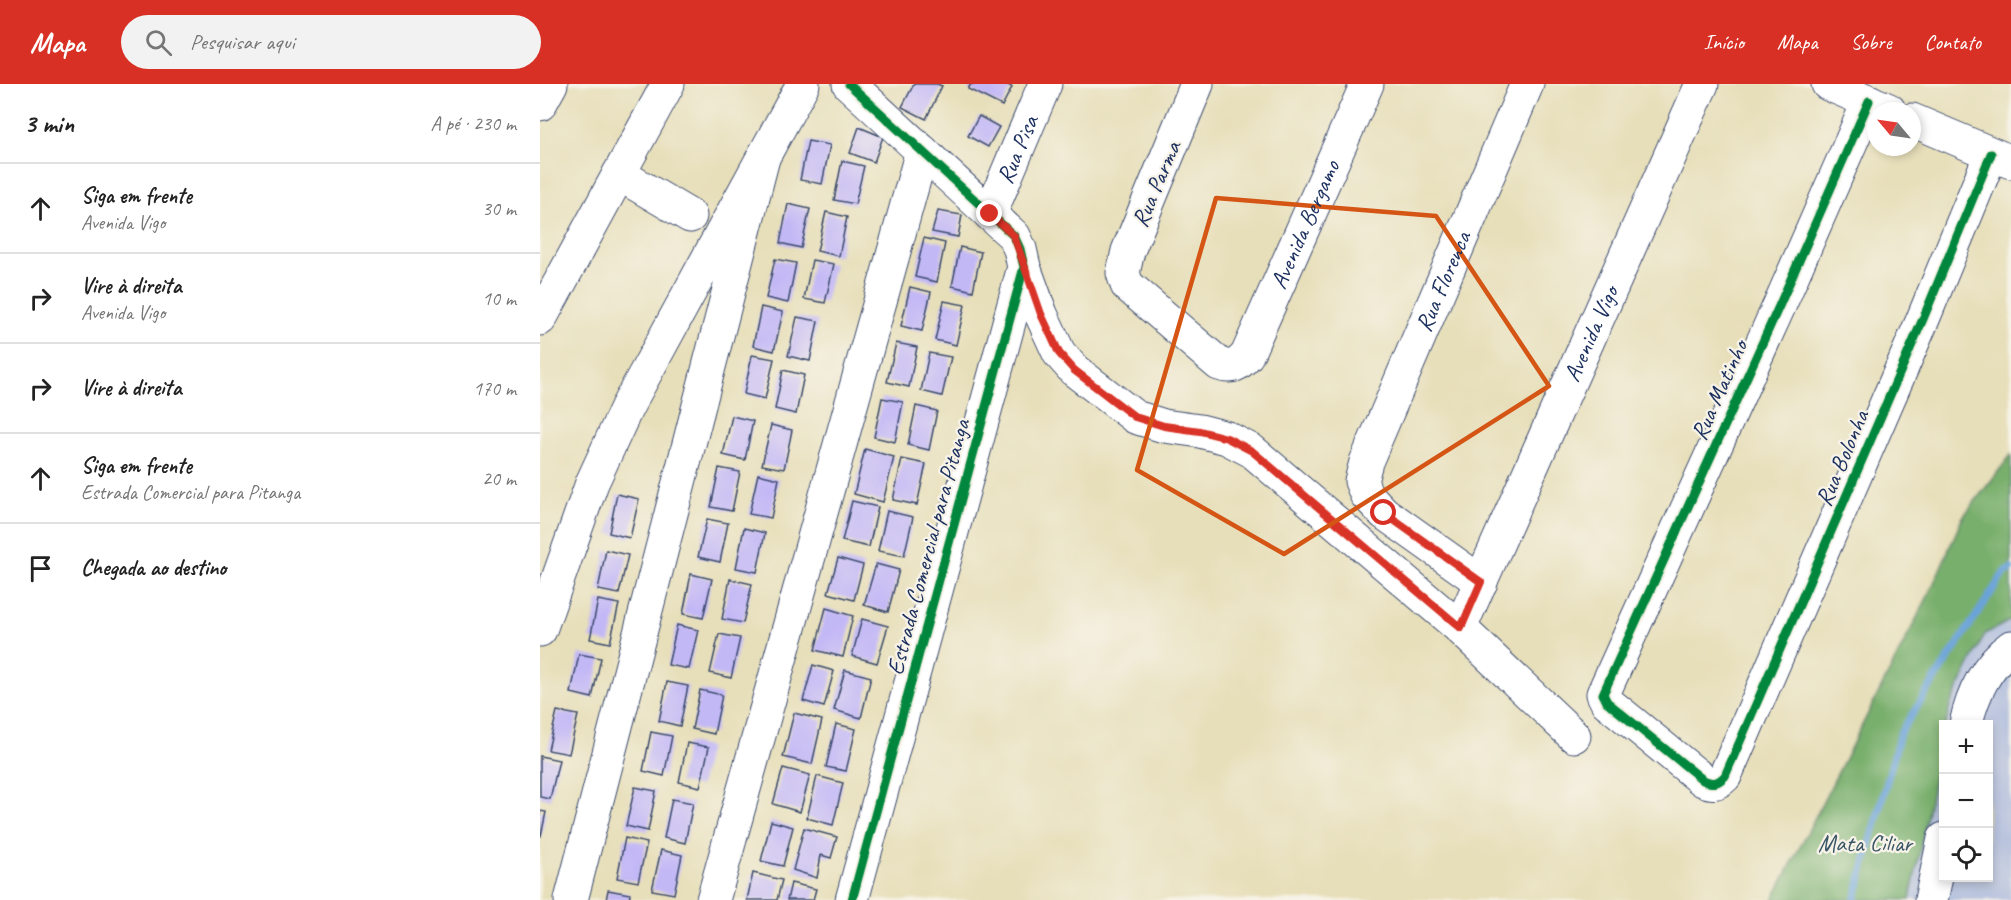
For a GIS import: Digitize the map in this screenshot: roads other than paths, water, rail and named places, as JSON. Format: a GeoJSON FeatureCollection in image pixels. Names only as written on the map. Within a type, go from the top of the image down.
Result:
{"type":"FeatureCollection","features":[{"type":"Feature","properties":{"kind":"street"},"geometry":{"type":"LineString","coordinates":[[540,104],[551,84]]}},
{"type":"Feature","properties":{"kind":"street"},"geometry":{"type":"LineString","coordinates":[[540,319],[668,84]]}},
{"type":"Feature","properties":{"kind":"street"},"geometry":{"type":"LineString","coordinates":[[540,630],[592,483],[627,407],[803,84]]}},
{"type":"Feature","properties":{"kind":"street"},"geometry":{"type":"LineString","coordinates":[[849,84],[882,96],[922,151],[1014,236],[1041,314],[1059,353],[1074,370],[1135,417],[1164,426],[1200,431],[1227,438],[1252,451],[1461,628],[1574,736]]}},
{"type":"Feature","properties":{"kind":"street","name":"Rua Pisa"},"geometry":{"type":"LineString","coordinates":[[990,214],[1045,84]]}},
{"type":"Feature","properties":{"kind":"street","name":"Rua Parma"},"geometry":{"type":"LineString","coordinates":[[1197,84],[1128,251],[1123,273],[1127,285],[1219,364],[1229,368],[1239,364]]}},
{"type":"Feature","properties":{"kind":"street","name":"Avenida Bergamo"},"geometry":{"type":"LineString","coordinates":[[1239,364],[1247,355],[1367,84]]}},
{"type":"Feature","properties":{"kind":"street","name":"Rua Florenca"},"geometry":{"type":"LineString","coordinates":[[1481,582],[1384,513],[1366,494],[1361,481],[1366,462],[1527,84]]}},
{"type":"Feature","properties":{"kind":"street","name":"Avenida Vigo"},"geometry":{"type":"LineString","coordinates":[[1461,628],[1702,84]]}},
{"type":"Feature","properties":{"kind":"street"},"geometry":{"type":"LineString","coordinates":[[1828,84],[1871,102]]}},
{"type":"Feature","properties":{"kind":"street"},"geometry":{"type":"LineString","coordinates":[[1921,124],[2001,158]]}},
{"type":"Feature","properties":{"kind":"street","name":"Rua Matinho"},"geometry":{"type":"LineString","coordinates":[[1725,776],[1718,783],[1712,784],[1702,780],[1606,702],[1603,694],[1780,304],[1867,132]]}},
{"type":"Feature","properties":{"kind":"street"},"geometry":{"type":"LineString","coordinates":[[713,900],[922,151]]}},
{"type":"Feature","properties":{"kind":"street"},"geometry":{"type":"LineString","coordinates":[[571,900],[763,158]]}},
{"type":"Feature","properties":{"kind":"street","name":"Rua Bolonha"},"geometry":{"type":"LineString","coordinates":[[1725,776],[1918,330],[2001,158]]}},
{"type":"Feature","properties":{"kind":"street"},"geometry":{"type":"LineString","coordinates":[[619,174],[690,216]]}},
{"type":"Feature","properties":{"kind":"street","name":"Estrada Comercial para Pitanga"},"geometry":{"type":"LineString","coordinates":[[852,900],[1024,267]]}},
{"type":"Feature","properties":{"kind":"street"},"geometry":{"type":"LineString","coordinates":[[1967,720],[1984,675],[2001,654],[2011,647]]}},
{"type":"Feature","properties":{"kind":"street"},"geometry":{"type":"LineString","coordinates":[[1931,900],[1939,862]]}},
{"type":"Feature","properties":{"kind":"waterway"},"geometry":{"type":"LineString","coordinates":[[1855,900],[1900,733],[2004,573],[2011,569]]}},
{"type":"Feature","properties":{"kind":"park label","name":"Mata Ciliar"},"geometry":{"type":"Point","coordinates":[1865,843]}}]}
